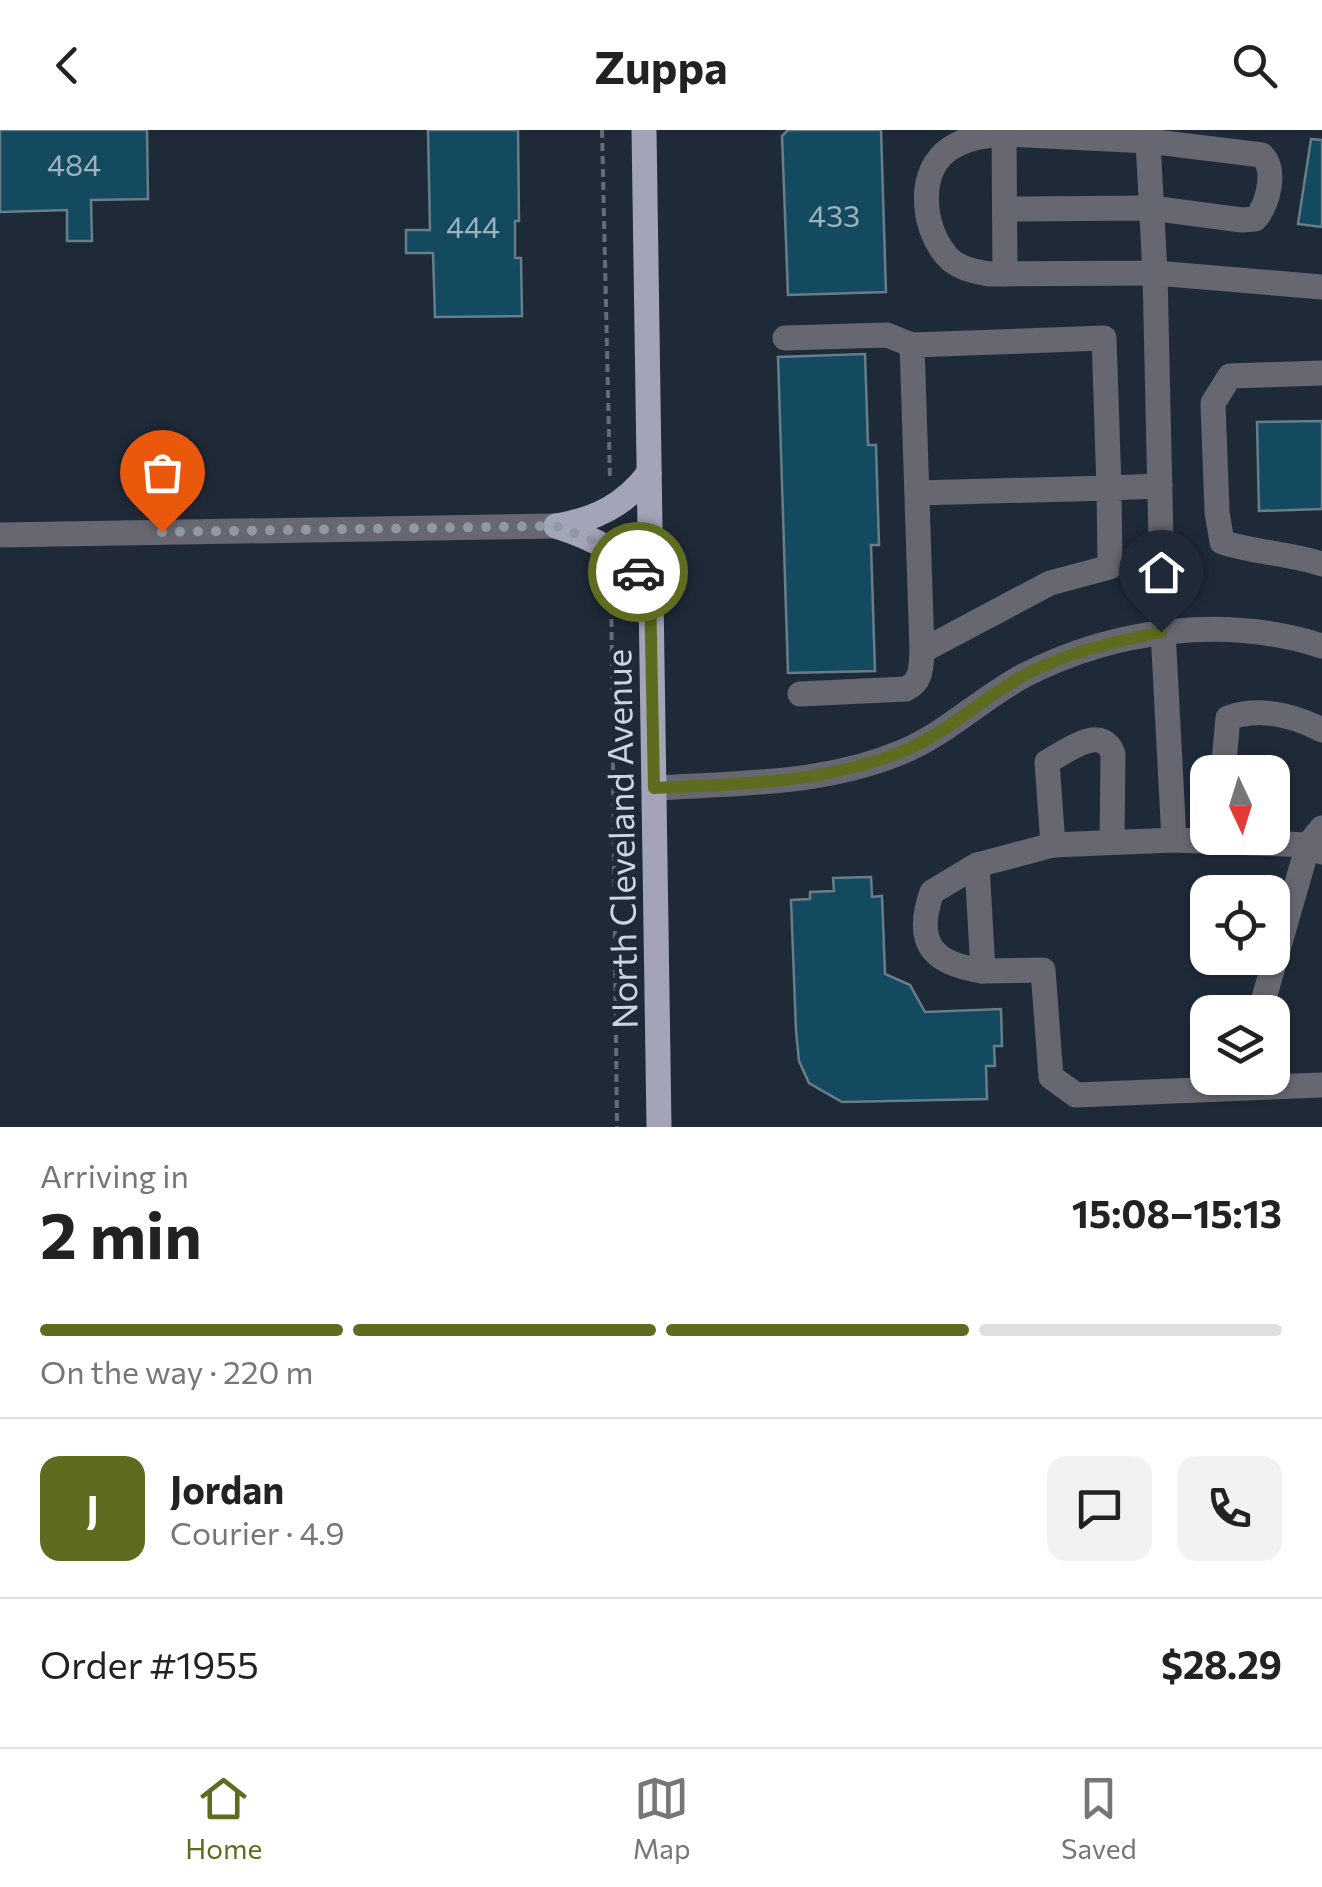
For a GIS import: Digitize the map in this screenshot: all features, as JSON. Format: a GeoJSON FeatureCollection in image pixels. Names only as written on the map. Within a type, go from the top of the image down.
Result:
{"type":"FeatureCollection","features":[{"type":"Feature","properties":{"kind":"main road","name":"North Cleveland Avenue"},"geometry":{"type":"LineString","coordinates":[[644,130],[659,1127]]}},
{"type":"Feature","properties":{"kind":"main road"},"geometry":{"type":"LineString","coordinates":[[556,526],[584,522],[611,510],[649,473]]}},
{"type":"Feature","properties":{"kind":"main road"},"geometry":{"type":"LineString","coordinates":[[556,526],[610,547],[634,566],[650,590]]}},
{"type":"Feature","properties":{"kind":"street"},"geometry":{"type":"LineString","coordinates":[[1004,134],[1006,274]]}},
{"type":"Feature","properties":{"kind":"street"},"geometry":{"type":"LineString","coordinates":[[1005,209],[1152,208],[1255,218],[1264,210],[1270,169],[1262,155],[1148,140],[1004,134],[973,137],[947,150],[934,166],[926,188],[926,210],[934,237],[947,258],[967,270],[1006,274],[1155,273],[1322,287]]}},
{"type":"Feature","properties":{"kind":"street"},"geometry":{"type":"LineString","coordinates":[[1148,140],[1163,632],[1174,840]]}},
{"type":"Feature","properties":{"kind":"street"},"geometry":{"type":"LineString","coordinates":[[785,338],[888,335],[912,345],[1104,338],[1110,568],[1050,584],[922,651]]}},
{"type":"Feature","properties":{"kind":"street"},"geometry":{"type":"LineString","coordinates":[[800,694],[906,689],[916,684],[920,674],[912,345]]}},
{"type":"Feature","properties":{"kind":"street"},"geometry":{"type":"LineString","coordinates":[[1322,373],[1230,376],[1213,403],[1217,512],[1222,542],[1253,552],[1299,556],[1322,564]]}},
{"type":"Feature","properties":{"kind":"street"},"geometry":{"type":"LineString","coordinates":[[917,494],[1160,486]]}},
{"type":"Feature","properties":{"kind":"street"},"geometry":{"type":"LineString","coordinates":[[0,535],[556,526]]}},
{"type":"Feature","properties":{"kind":"street"},"geometry":{"type":"LineString","coordinates":[[654,788],[838,774],[905,751],[1024,676],[1086,648],[1163,632],[1230,629],[1298,638],[1322,646]]}},
{"type":"Feature","properties":{"kind":"street"},"geometry":{"type":"LineString","coordinates":[[1225,755],[1228,718],[1247,712],[1278,714],[1322,730]]}},
{"type":"Feature","properties":{"kind":"street"},"geometry":{"type":"LineString","coordinates":[[1053,845],[1047,762],[1090,739],[1100,738],[1110,744],[1113,754],[1112,842]]}},
{"type":"Feature","properties":{"kind":"street"},"geometry":{"type":"LineString","coordinates":[[1190,840],[1053,845],[977,864],[932,892],[923,924],[928,942],[953,967],[983,971],[1044,970],[1051,1077],[1076,1096],[1190,1087]]}},
{"type":"Feature","properties":{"kind":"street"},"geometry":{"type":"LineString","coordinates":[[1266,995],[1317,842],[1290,841]]}},
{"type":"Feature","properties":{"kind":"street"},"geometry":{"type":"LineString","coordinates":[[977,864],[983,971]]}},
{"type":"Feature","properties":{"kind":"street"},"geometry":{"type":"LineString","coordinates":[[1290,1084],[1322,1085]]}},
{"type":"Feature","properties":{"kind":"path"},"geometry":{"type":"LineString","coordinates":[[602,130],[611,510]]}},
{"type":"Feature","properties":{"kind":"path"},"geometry":{"type":"LineString","coordinates":[[610,547],[618,1127]]}},
{"type":"Feature","properties":{"kind":"building"},"geometry":{"type":"Polygon","coordinates":[[[0,130],[147,130],[148,199],[91,200],[92,241],[67,241],[67,210],[0,212],[0,130]]]}},
{"type":"Feature","properties":{"kind":"building"},"geometry":{"type":"Polygon","coordinates":[[[428,130],[518,130],[519,221],[515,221],[515,258],[521,258],[522,316],[435,317],[433,253],[406,253],[406,230],[430,230],[428,130]]]}},
{"type":"Feature","properties":{"kind":"building"},"geometry":{"type":"Polygon","coordinates":[[[788,130],[881,130],[886,292],[788,295],[782,136],[788,130]]]}},
{"type":"Feature","properties":{"kind":"building"},"geometry":{"type":"Polygon","coordinates":[[[1311,139],[1322,140],[1322,227],[1298,224],[1311,139]]]}},
{"type":"Feature","properties":{"kind":"building"},"geometry":{"type":"Polygon","coordinates":[[[865,354],[868,445],[876,445],[879,545],[871,545],[875,671],[788,673],[778,357],[865,354]]]}},
{"type":"Feature","properties":{"kind":"building"},"geometry":{"type":"Polygon","coordinates":[[[1322,421],[1322,509],[1259,511],[1257,422],[1322,421]]]}},
{"type":"Feature","properties":{"kind":"building"},"geometry":{"type":"Polygon","coordinates":[[[871,877],[872,897],[882,896],[885,974],[910,985],[925,1012],[1001,1009],[1002,1046],[994,1046],[995,1066],[986,1066],[987,1099],[842,1102],[809,1083],[799,1061],[796,1031],[791,900],[810,899],[810,892],[834,891],[833,878],[871,877]]]}},
{"type":"Feature","properties":{"kind":"way so far"},"geometry":{"type":"LineString","coordinates":[[162,532],[556,526],[610,547],[638,572]]}},
{"type":"Feature","properties":{"kind":"route"},"geometry":{"type":"LineString","coordinates":[[638,572],[650,590],[654,788],[838,774],[905,751],[1024,676],[1086,648],[1161,632]]}}]}
